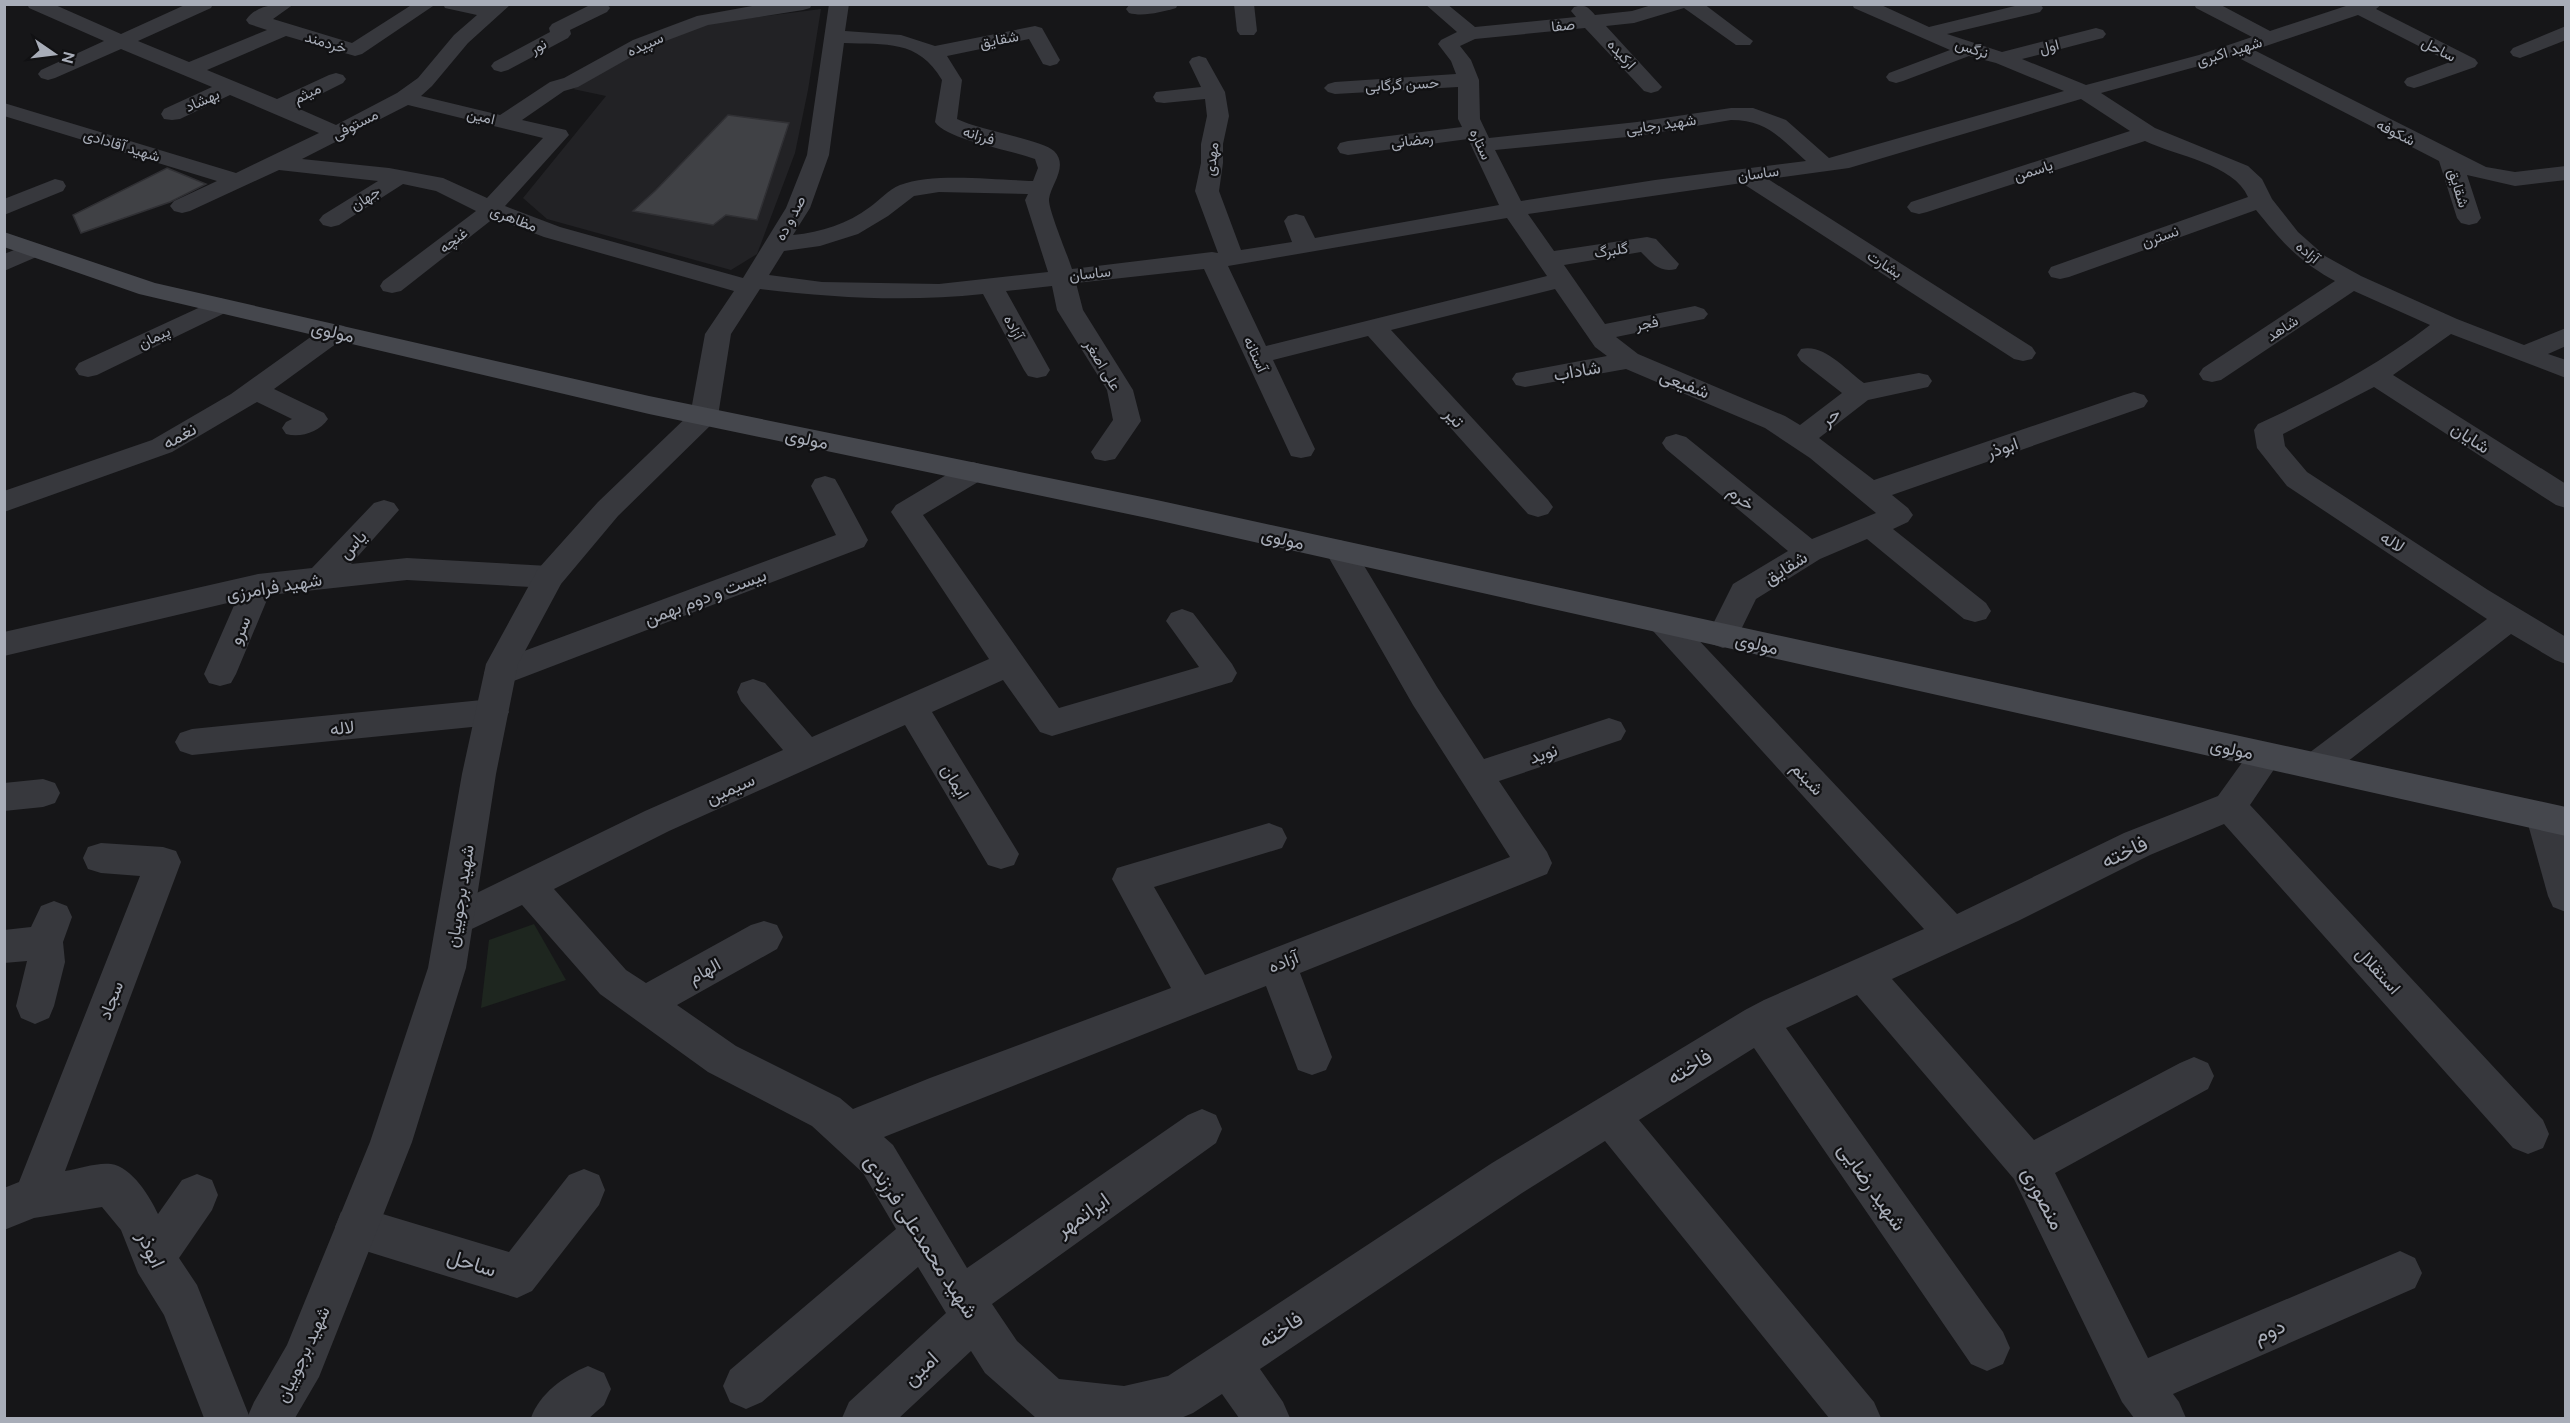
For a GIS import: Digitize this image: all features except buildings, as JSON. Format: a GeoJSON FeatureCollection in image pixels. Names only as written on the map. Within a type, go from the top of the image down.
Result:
{"type":"FeatureCollection","features":[{"type":"Feature","properties":{"kind":"main road","name":"مولوی"},"geometry":{"type":"LineString","coordinates":[[4,239],[148,289],[704,417],[1340,551],[2555,819]]}},
{"type":"Feature","properties":{"kind":"street"},"geometry":{"type":"LineString","coordinates":[[36,4],[121,42],[232,86],[338,134]]}},
{"type":"Feature","properties":{"kind":"street"},"geometry":{"type":"LineString","coordinates":[[48,74],[204,4]]}},
{"type":"Feature","properties":{"kind":"street","name":"خردمند"},"geometry":{"type":"LineString","coordinates":[[285,4],[256,20],[355,50],[427,4]]}},
{"type":"Feature","properties":{"kind":"street"},"geometry":{"type":"LineString","coordinates":[[452,4],[497,8]]}},
{"type":"Feature","properties":{"kind":"street","name":"سپیده"},"geometry":{"type":"LineString","coordinates":[[503,122],[535,103],[557,86],[572,83],[640,44],[704,20],[803,4]]}},
{"type":"Feature","properties":{"kind":"street","name":"صد و ده"},"geometry":{"type":"LineString","coordinates":[[704,417],[718,334],[798,208],[818,155],[839,4]]}},
{"type":"Feature","properties":{"kind":"street"},"geometry":{"type":"LineString","coordinates":[[1136,9],[1169,4]]}},
{"type":"Feature","properties":{"kind":"street"},"geometry":{"type":"LineString","coordinates":[[1244,4],[1247,31]]}},
{"type":"Feature","properties":{"kind":"street"},"geometry":{"type":"LineString","coordinates":[[1434,4],[1471,33]]}},
{"type":"Feature","properties":{"kind":"street","name":"ارکیده"},"geometry":{"type":"LineString","coordinates":[[1574,4],[1651,87]]}},
{"type":"Feature","properties":{"kind":"street","name":"صفا"},"geometry":{"type":"LineString","coordinates":[[1448,44],[1471,33],[1634,17],[1678,4]]}},
{"type":"Feature","properties":{"kind":"street"},"geometry":{"type":"LineString","coordinates":[[1692,4],[1743,41]]}},
{"type":"Feature","properties":{"kind":"street"},"geometry":{"type":"LineString","coordinates":[[1868,7],[1896,4]]}},
{"type":"Feature","properties":{"kind":"street"},"geometry":{"type":"LineString","coordinates":[[2203,4],[2268,38]]}},
{"type":"Feature","properties":{"kind":"street","name":"نرگس"},"geometry":{"type":"LineString","coordinates":[[1868,7],[1928,33],[2002,58],[2083,91]]}},
{"type":"Feature","properties":{"kind":"street","name":"شهید اکبری"},"geometry":{"type":"LineString","coordinates":[[2083,91],[2236,49],[2366,7]]}},
{"type":"Feature","properties":{"kind":"street","name":"ساحل"},"geometry":{"type":"LineString","coordinates":[[2366,7],[2468,63],[2414,82]]}},
{"type":"Feature","properties":{"kind":"street","name":"مستوفی"},"geometry":{"type":"LineString","coordinates":[[182,206],[338,134],[405,98],[425,82],[461,39],[497,8]]}},
{"type":"Feature","properties":{"kind":"street","name":"نور"},"geometry":{"type":"LineString","coordinates":[[501,66],[561,34],[559,28],[603,8]]}},
{"type":"Feature","properties":{"kind":"street"},"geometry":{"type":"LineString","coordinates":[[1928,33],[2033,8]]}},
{"type":"Feature","properties":{"kind":"street","name":"خردمند"},"geometry":{"type":"LineString","coordinates":[[191,69],[285,29]]}},
{"type":"Feature","properties":{"kind":"street","name":"شقایق"},"geometry":{"type":"LineString","coordinates":[[931,53],[1035,32],[1050,60]]}},
{"type":"Feature","properties":{"kind":"street"},"geometry":{"type":"LineString","coordinates":[[2520,52],[2565,32]]}},
{"type":"Feature","properties":{"kind":"street","name":"اول"},"geometry":{"type":"LineString","coordinates":[[2002,58],[2096,34]]}},
{"type":"Feature","properties":{"kind":"street","name":"فرزانه"},"geometry":{"type":"LineString","coordinates":[[835,37],[920,44],[938,57],[952,80],[946,122],[963,132],[1032,148],[1045,155],[1049,168],[1037,200],[1062,276]]}},
{"type":"Feature","properties":{"kind":"street","name":"ستاره"},"geometry":{"type":"LineString","coordinates":[[1448,44],[1461,60],[1469,80],[1469,119],[1513,209]]}},
{"type":"Feature","properties":{"kind":"street"},"geometry":{"type":"LineString","coordinates":[[1896,77],[1970,49]]}},
{"type":"Feature","properties":{"kind":"street","name":"شکوفه"},"geometry":{"type":"LineString","coordinates":[[2236,49],[2480,173],[2516,179],[2565,172]]}},
{"type":"Feature","properties":{"kind":"street","name":"مهدی"},"geometry":{"type":"LineString","coordinates":[[1199,62],[1214,92],[1218,116],[1212,144],[1212,163],[1207,190],[1222,259]]}},
{"type":"Feature","properties":{"kind":"street","name":"میثم"},"geometry":{"type":"LineString","coordinates":[[278,107],[336,79]]}},
{"type":"Feature","properties":{"kind":"street","name":"حسن گرگابی"},"geometry":{"type":"LineString","coordinates":[[1335,88],[1469,80]]}},
{"type":"Feature","properties":{"kind":"street","name":"بهشاد"},"geometry":{"type":"LineString","coordinates":[[172,114],[232,86]]}},
{"type":"Feature","properties":{"kind":"street","name":"ساسان"},"geometry":{"type":"LineString","coordinates":[[751,284],[822,289],[939,291],[1431,233],[1513,209],[1841,163],[1892,138],[1957,128],[2083,91]]}},
{"type":"Feature","properties":{"kind":"street","name":"آزاده"},"geometry":{"type":"LineString","coordinates":[[2083,91],[2147,133],[2240,171],[2254,184],[2261,200],[2290,237],[2316,261],[2352,281],[2448,324],[2565,370]]}},
{"type":"Feature","properties":{"kind":"street"},"geometry":{"type":"LineString","coordinates":[[1164,97],[1214,92]]}},
{"type":"Feature","properties":{"kind":"street"},"geometry":{"type":"LineString","coordinates":[[1982,96],[2010,111]]}},
{"type":"Feature","properties":{"kind":"street","name":"امین"},"geometry":{"type":"LineString","coordinates":[[405,98],[558,135]]}},
{"type":"Feature","properties":{"kind":"street","name":"شهید آقادادی"},"geometry":{"type":"LineString","coordinates":[[4,110],[239,181]]}},
{"type":"Feature","properties":{"kind":"street"},"geometry":{"type":"LineString","coordinates":[[1930,111],[1957,128]]}},
{"type":"Feature","properties":{"kind":"street","name":"شهید رجایی"},"geometry":{"type":"LineString","coordinates":[[1478,139],[1637,129],[1731,114],[1753,114],[1778,125],[1824,165]]}},
{"type":"Feature","properties":{"kind":"street","name":"یاسمن"},"geometry":{"type":"LineString","coordinates":[[1919,207],[2147,133]]}},
{"type":"Feature","properties":{"kind":"street","name":"غنچه"},"geometry":{"type":"LineString","coordinates":[[392,286],[490,209],[558,135]]}},
{"type":"Feature","properties":{"kind":"street","name":"رمضانی"},"geometry":{"type":"LineString","coordinates":[[1348,148],[1478,139]]}},
{"type":"Feature","properties":{"kind":"street","name":"شقایق"},"geometry":{"type":"LineString","coordinates":[[2450,159],[2469,218]]}},
{"type":"Feature","properties":{"kind":"street","name":"مظاهری"},"geometry":{"type":"LineString","coordinates":[[277,163],[399,177],[443,185],[490,209],[552,232],[751,284]]}},
{"type":"Feature","properties":{"kind":"street","name":"بشارت"},"geometry":{"type":"LineString","coordinates":[[1746,175],[2023,352]]}},
{"type":"Feature","properties":{"kind":"street","name":"جهان"},"geometry":{"type":"LineString","coordinates":[[331,220],[399,177]]}},
{"type":"Feature","properties":{"kind":"street"},"geometry":{"type":"LineString","coordinates":[[776,245],[820,239],[850,229],[880,211],[907,190],[933,180],[939,185],[1042,188]]}},
{"type":"Feature","properties":{"kind":"street"},"geometry":{"type":"LineString","coordinates":[[4,208],[55,186]]}},
{"type":"Feature","properties":{"kind":"street","name":"نسترن"},"geometry":{"type":"LineString","coordinates":[[2060,272],[2261,200]]}},
{"type":"Feature","properties":{"kind":"street","name":"شفیعی"},"geometry":{"type":"LineString","coordinates":[[1513,209],[1604,341],[1629,360],[1776,422],[1820,451],[1898,515]]}},
{"type":"Feature","properties":{"kind":"street"},"geometry":{"type":"LineString","coordinates":[[1296,221],[1306,246]]}},
{"type":"Feature","properties":{"kind":"street","name":"گلبرگ"},"geometry":{"type":"LineString","coordinates":[[1554,270],[1647,244],[1666,264]]}},
{"type":"Feature","properties":{"kind":"street"},"geometry":{"type":"LineString","coordinates":[[4,264],[32,250]]}},
{"type":"Feature","properties":{"kind":"street","name":"آستانه"},"geometry":{"type":"LineString","coordinates":[[1222,259],[1257,356],[1300,449]]}},
{"type":"Feature","properties":{"kind":"street"},"geometry":{"type":"LineString","coordinates":[[1257,356],[1373,326],[1554,270]]}},
{"type":"Feature","properties":{"kind":"street","name":"علی اصغر"},"geometry":{"type":"LineString","coordinates":[[1062,276],[1070,310],[1120,390],[1127,421],[1105,452]]}},
{"type":"Feature","properties":{"kind":"street","name":"شاهد"},"geometry":{"type":"LineString","coordinates":[[2212,374],[2352,281]]}},
{"type":"Feature","properties":{"kind":"street","name":"آزاده"},"geometry":{"type":"LineString","coordinates":[[990,284],[1037,370]]}},
{"type":"Feature","properties":{"kind":"street","name":"پیمان"},"geometry":{"type":"LineString","coordinates":[[88,369],[220,306]]}},
{"type":"Feature","properties":{"kind":"street","name":"فجر"},"geometry":{"type":"LineString","coordinates":[[1598,333],[1695,314]]}},
{"type":"Feature","properties":{"kind":"street","name":"لاله"},"geometry":{"type":"LineString","coordinates":[[2448,324],[2410,355],[2376,376],[2268,430],[2271,448],[2297,478],[2510,618]]}},
{"type":"Feature","properties":{"kind":"street","name":"تیر"},"geometry":{"type":"LineString","coordinates":[[1373,326],[1538,507]]}},
{"type":"Feature","properties":{"kind":"street","name":"نغمه"},"geometry":{"type":"LineString","coordinates":[[4,502],[162,446],[255,390],[335,332]]}},
{"type":"Feature","properties":{"kind":"street"},"geometry":{"type":"LineString","coordinates":[[2525,354],[2565,336]]}},
{"type":"Feature","properties":{"kind":"street","name":"حر"},"geometry":{"type":"LineString","coordinates":[[1810,355],[1859,393]]}},
{"type":"Feature","properties":{"kind":"street","name":"شاداب"},"geometry":{"type":"LineString","coordinates":[[1525,379],[1629,360]]}},
{"type":"Feature","properties":{"kind":"street","name":"شایان"},"geometry":{"type":"LineString","coordinates":[[2376,376],[2565,498]]}},
{"type":"Feature","properties":{"kind":"street","name":"حر"},"geometry":{"type":"LineString","coordinates":[[1800,438],[1859,393],[1919,381]]}},
{"type":"Feature","properties":{"kind":"street"},"geometry":{"type":"LineString","coordinates":[[255,390],[314,418],[296,428]]}},
{"type":"Feature","properties":{"kind":"street","name":"ابوذر"},"geometry":{"type":"LineString","coordinates":[[1870,492],[2134,401]]}},
{"type":"Feature","properties":{"kind":"street","name":"شهید برجوییان"},"geometry":{"type":"LineString","coordinates":[[270,1419],[303,1361],[391,1142],[444,979],[479,774],[502,664],[549,577],[608,509],[704,417]]}},
{"type":"Feature","properties":{"kind":"street","name":"خرم"},"geometry":{"type":"LineString","coordinates":[[1676,443],[1809,552]]}},
{"type":"Feature","properties":{"kind":"street"},"geometry":{"type":"LineString","coordinates":[[973,472],[906,512],[1052,723],[1221,673],[1182,621]]}},
{"type":"Feature","properties":{"kind":"street","name":"بیست و دوم بهمن"},"geometry":{"type":"LineString","coordinates":[[500,672],[853,540],[825,486]]}},
{"type":"Feature","properties":{"kind":"street","name":"یاس"},"geometry":{"type":"LineString","coordinates":[[320,579],[384,510]]}},
{"type":"Feature","properties":{"kind":"street","name":"شقایق"},"geometry":{"type":"LineString","coordinates":[[1723,636],[1744,592],[1809,552],[1898,515]]}},
{"type":"Feature","properties":{"kind":"street"},"geometry":{"type":"LineString","coordinates":[[1870,526],[1975,610]]}},
{"type":"Feature","properties":{"kind":"street","name":"آزاده"},"geometry":{"type":"LineString","coordinates":[[848,1132],[930,1097],[1196,996],[1534,863],[1425,696],[1340,551]]}},
{"type":"Feature","properties":{"kind":"street","name":"شهید فرامرزی"},"geometry":{"type":"LineString","coordinates":[[15,640],[258,585],[407,569],[549,577]]}},
{"type":"Feature","properties":{"kind":"street","name":"سرو"},"geometry":{"type":"LineString","coordinates":[[220,674],[258,585]]}},
{"type":"Feature","properties":{"kind":"street"},"geometry":{"type":"LineString","coordinates":[[2317,766],[2510,618],[2565,652]]}},
{"type":"Feature","properties":{"kind":"street","name":"شبنم"},"geometry":{"type":"LineString","coordinates":[[1664,623],[1952,934]]}},
{"type":"Feature","properties":{"kind":"street"},"geometry":{"type":"LineString","coordinates":[[4,663],[15,640]]}},
{"type":"Feature","properties":{"kind":"street","name":"سیمین"},"geometry":{"type":"LineString","coordinates":[[455,921],[657,821],[1009,664]]}},
{"type":"Feature","properties":{"kind":"street"},"geometry":{"type":"LineString","coordinates":[[753,692],[806,754]]}},
{"type":"Feature","properties":{"kind":"street","name":"ایمان"},"geometry":{"type":"LineString","coordinates":[[912,707],[1001,854]]}},
{"type":"Feature","properties":{"kind":"street","name":"لاله"},"geometry":{"type":"LineString","coordinates":[[192,742],[492,712]]}},
{"type":"Feature","properties":{"kind":"street","name":"نوید"},"geometry":{"type":"LineString","coordinates":[[1476,775],[1609,731]]}},
{"type":"Feature","properties":{"kind":"street"},"geometry":{"type":"LineString","coordinates":[[2230,806],[2266,756]]}},
{"type":"Feature","properties":{"kind":"street"},"geometry":{"type":"LineString","coordinates":[[4,797],[43,793]]}},
{"type":"Feature","properties":{"kind":"street","name":"فاخته"},"geometry":{"type":"LineString","coordinates":[[1124,1408],[1177,1397],[1507,1178],[1778,1012],[1952,934],[2137,844],[2230,806]]}},
{"type":"Feature","properties":{"kind":"street","name":"استقلال"},"geometry":{"type":"LineString","coordinates":[[2230,806],[2528,1134]]}},
{"type":"Feature","properties":{"kind":"street"},"geometry":{"type":"LineString","coordinates":[[2555,819],[2565,896]]}},
{"type":"Feature","properties":{"kind":"street"},"geometry":{"type":"LineString","coordinates":[[1196,996],[1130,879],[1269,838]]}},
{"type":"Feature","properties":{"kind":"street","name":"سجاد"},"geometry":{"type":"LineString","coordinates":[[19,1203],[163,862],[100,858]]}},
{"type":"Feature","properties":{"kind":"street","name":"شهید محمدعلی فرزندی"},"geometry":{"type":"LineString","coordinates":[[527,885],[613,982],[722,1059],[826,1112],[878,1159],[922,1235],[1001,1357],[1049,1401],[1073,1411],[1124,1408]]}},
{"type":"Feature","properties":{"kind":"street"},"geometry":{"type":"LineString","coordinates":[[4,947],[49,930],[46,962],[35,1006]]}},
{"type":"Feature","properties":{"kind":"street","name":"الهام"},"geometry":{"type":"LineString","coordinates":[[644,1004],[764,937]]}},
{"type":"Feature","properties":{"kind":"street"},"geometry":{"type":"LineString","coordinates":[[1277,963],[1312,1057]]}},
{"type":"Feature","properties":{"kind":"street","name":"منصوری"},"geometry":{"type":"LineString","coordinates":[[1864,975],[2029,1165],[2150,1402]]}},
{"type":"Feature","properties":{"kind":"street","name":"شهید رضایی"},"geometry":{"type":"LineString","coordinates":[[1759,1023],[1987,1348]]}},
{"type":"Feature","properties":{"kind":"street"},"geometry":{"type":"LineString","coordinates":[[2029,1165],[2194,1076]]}},
{"type":"Feature","properties":{"kind":"street"},"geometry":{"type":"LineString","coordinates":[[1610,1115],[1858,1419]]}},
{"type":"Feature","properties":{"kind":"street","name":"ایرانمهر"},"geometry":{"type":"LineString","coordinates":[[968,1308],[1202,1130]]}},
{"type":"Feature","properties":{"kind":"street","name":"ابوذر"},"geometry":{"type":"LineString","coordinates":[[19,1203],[111,1185],[137,1216],[153,1258],[181,1301],[227,1419]]}},
{"type":"Feature","properties":{"kind":"street","name":"ساحل"},"geometry":{"type":"LineString","coordinates":[[356,1227],[517,1276],[584,1190]]}},
{"type":"Feature","properties":{"kind":"street"},"geometry":{"type":"LineString","coordinates":[[153,1258],[197,1195]]}},
{"type":"Feature","properties":{"kind":"street"},"geometry":{"type":"LineString","coordinates":[[746,1386],[922,1235]]}},
{"type":"Feature","properties":{"kind":"street","name":"دوم"},"geometry":{"type":"LineString","coordinates":[[2150,1402],[2400,1273]]}},
{"type":"Feature","properties":{"kind":"street","name":"امین"},"geometry":{"type":"LineString","coordinates":[[865,1419],[968,1308]]}},
{"type":"Feature","properties":{"kind":"street"},"geometry":{"type":"LineString","coordinates":[[1228,1363],[1266,1419]]}},
{"type":"Feature","properties":{"kind":"street"},"geometry":{"type":"LineString","coordinates":[[554,1419],[588,1389]]}},
{"type":"Feature","properties":{"kind":"shaded area"},"geometry":{"type":"Polygon","coordinates":[[[821,9],[795,153],[757,254],[731,270],[547,219],[523,198],[606,96],[573,89],[645,48],[711,23],[821,9]]]}},
{"type":"Feature","properties":{"kind":"shaded area"},"geometry":{"type":"Polygon","coordinates":[[[534,924],[566,980],[481,1008],[489,940],[534,924]]]}}]}
